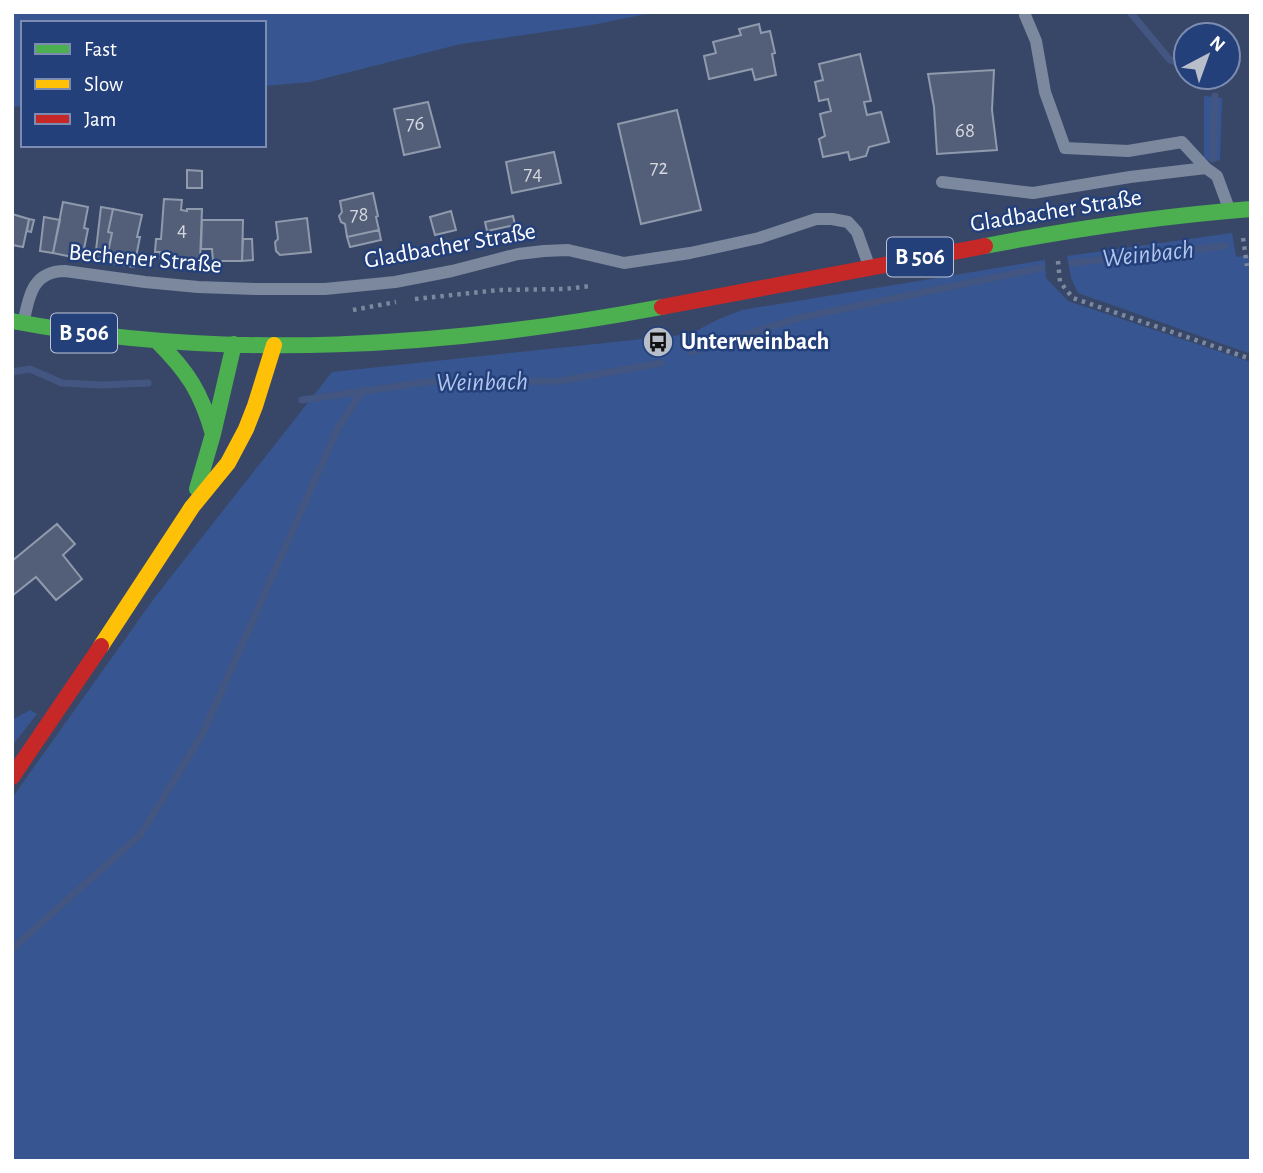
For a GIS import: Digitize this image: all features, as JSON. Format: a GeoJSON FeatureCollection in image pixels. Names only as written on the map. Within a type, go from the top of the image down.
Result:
{"type":"FeatureCollection","features":[{"type":"Feature","properties":{"kind":"main road","name":"Gladbacher Straße"},"geometry":{"type":"LineString","coordinates":[[274,345],[432,339],[519,330],[663,307],[1054,233],[1145,219],[1251,209]]}},
{"type":"Feature","properties":{"kind":"main road","name":"B 506"},"geometry":{"type":"LineString","coordinates":[[18,322],[82,333],[157,341],[274,345]]}},
{"type":"Feature","properties":{"kind":"main road"},"geometry":{"type":"LineString","coordinates":[[157,341],[186,373],[203,400],[213,434]]}},
{"type":"Feature","properties":{"kind":"main road"},"geometry":{"type":"LineString","coordinates":[[192,507],[213,434],[234,344]]}},
{"type":"Feature","properties":{"kind":"main road"},"geometry":{"type":"LineString","coordinates":[[12,777],[68,697],[192,507],[228,463],[256,407],[274,345]]}},
{"type":"Feature","properties":{"kind":"lane"},"geometry":{"type":"LineString","coordinates":[[1025,15],[1036,41],[1045,92],[1065,148],[1128,151],[1182,142],[1217,176],[1229,210]]}},
{"type":"Feature","properties":{"kind":"lane"},"geometry":{"type":"LineString","coordinates":[[942,182],[1033,193],[1206,167]]}},
{"type":"Feature","properties":{"kind":"lane","name":"Gladbacher Straße"},"geometry":{"type":"LineString","coordinates":[[255,289],[325,289],[395,282],[518,254],[544,251],[568,250],[624,263],[724,246],[816,219],[848,222],[857,232],[869,266]]}},
{"type":"Feature","properties":{"kind":"lane","name":"Bechener Straße"},"geometry":{"type":"LineString","coordinates":[[18,322],[29,294],[45,275],[54,271],[145,282],[255,289]]}},
{"type":"Feature","properties":{"kind":"path"},"geometry":{"type":"LineString","coordinates":[[1054,233],[1060,282],[1073,298],[1251,359]]}},
{"type":"Feature","properties":{"kind":"shaded area"},"geometry":{"type":"Polygon","coordinates":[[[12,12],[656,12],[592,25],[461,44],[310,82],[266,86],[266,21],[21,21],[21,106],[12,107],[12,12]]]}},
{"type":"Feature","properties":{"kind":"shaded area"},"geometry":{"type":"Polygon","coordinates":[[[1204,96],[1222,98],[1220,160],[1211,162],[1204,157],[1204,96]]]}},
{"type":"Feature","properties":{"kind":"shaded area"},"geometry":{"type":"Polygon","coordinates":[[[1232,233],[1236,257],[1251,255],[1251,354],[1078,293],[1071,278],[1067,256],[1232,233]]]}},
{"type":"Feature","properties":{"kind":"shaded area"},"geometry":{"type":"Polygon","coordinates":[[[1045,260],[1046,278],[1068,301],[1251,362],[1251,1161],[12,1161],[12,798],[155,597],[332,372],[690,334],[742,310],[1045,260]]]}},
{"type":"Feature","properties":{"kind":"shaded area"},"geometry":{"type":"Polygon","coordinates":[[[30,710],[37,714],[12,746],[12,720],[30,710]]]}},
{"type":"Feature","properties":{"kind":"building"},"geometry":{"type":"Polygon","coordinates":[[[759,24],[761,33],[770,31],[776,75],[755,80],[752,69],[709,79],[704,56],[716,53],[713,42],[741,35],[739,29],[759,24]]]}},
{"type":"Feature","properties":{"kind":"building"},"geometry":{"type":"Polygon","coordinates":[[[860,54],[871,101],[864,102],[867,115],[881,112],[889,142],[869,147],[866,156],[850,160],[848,152],[823,157],[819,139],[825,136],[820,114],[831,111],[828,99],[819,101],[815,82],[823,80],[819,64],[860,54]]]}},
{"type":"Feature","properties":{"kind":"building"},"geometry":{"type":"Polygon","coordinates":[[[994,70],[992,110],[997,150],[937,154],[934,107],[928,74],[994,70]]]}},
{"type":"Feature","properties":{"kind":"building"},"geometry":{"type":"Polygon","coordinates":[[[428,102],[440,147],[404,155],[394,109],[428,102]]]}},
{"type":"Feature","properties":{"kind":"building"},"geometry":{"type":"Polygon","coordinates":[[[677,110],[701,210],[641,224],[618,124],[677,110]]]}},
{"type":"Feature","properties":{"kind":"building"},"geometry":{"type":"Polygon","coordinates":[[[554,152],[561,183],[512,193],[506,162],[554,152]]]}},
{"type":"Feature","properties":{"kind":"building"},"geometry":{"type":"Polygon","coordinates":[[[187,170],[202,171],[202,188],[187,188],[187,170]]]}},
{"type":"Feature","properties":{"kind":"building"},"geometry":{"type":"Polygon","coordinates":[[[373,193],[379,230],[347,237],[345,224],[339,216],[342,212],[340,201],[373,193]]]}},
{"type":"Feature","properties":{"kind":"building"},"geometry":{"type":"Polygon","coordinates":[[[164,199],[182,200],[181,210],[202,209],[200,261],[160,258],[160,252],[155,252],[156,239],[161,239],[164,199]]]}},
{"type":"Feature","properties":{"kind":"building"},"geometry":{"type":"Polygon","coordinates":[[[63,202],[88,207],[84,228],[88,229],[82,259],[53,253],[63,202]]]}},
{"type":"Feature","properties":{"kind":"building"},"geometry":{"type":"Polygon","coordinates":[[[101,207],[113,209],[108,232],[112,233],[106,261],[95,259],[101,207]]]}},
{"type":"Feature","properties":{"kind":"building"},"geometry":{"type":"Polygon","coordinates":[[[113,209],[142,215],[134,267],[106,262],[112,233],[108,232],[113,209]]]}},
{"type":"Feature","properties":{"kind":"building"},"geometry":{"type":"Polygon","coordinates":[[[451,211],[456,230],[435,235],[430,217],[451,211]]]}},
{"type":"Feature","properties":{"kind":"building"},"geometry":{"type":"Polygon","coordinates":[[[12,214],[29,219],[23,247],[12,245],[12,214]]]}},
{"type":"Feature","properties":{"kind":"building"},"geometry":{"type":"Polygon","coordinates":[[[513,216],[515,225],[487,231],[485,222],[513,216]]]}},
{"type":"Feature","properties":{"kind":"building"},"geometry":{"type":"Polygon","coordinates":[[[44,217],[60,220],[53,253],[40,251],[44,217]]]}},
{"type":"Feature","properties":{"kind":"building"},"geometry":{"type":"Polygon","coordinates":[[[307,218],[311,252],[280,255],[276,251],[276,222],[307,218]]]}},
{"type":"Feature","properties":{"kind":"building"},"geometry":{"type":"Polygon","coordinates":[[[29,219],[34,220],[31,232],[27,231],[29,219]]]}},
{"type":"Feature","properties":{"kind":"building"},"geometry":{"type":"Polygon","coordinates":[[[202,220],[243,220],[242,261],[213,261],[212,249],[201,249],[202,220]]]}},
{"type":"Feature","properties":{"kind":"building"},"geometry":{"type":"Polygon","coordinates":[[[379,230],[381,240],[350,247],[347,237],[379,230]]]}},
{"type":"Feature","properties":{"kind":"building"},"geometry":{"type":"Polygon","coordinates":[[[243,239],[252,239],[253,260],[242,261],[243,239]]]}},
{"type":"Feature","properties":{"kind":"building"},"geometry":{"type":"Polygon","coordinates":[[[57,524],[75,544],[63,555],[82,579],[56,600],[36,577],[12,596],[12,561],[57,524]]]}},
{"type":"Feature","properties":{"kind":"waterway"},"geometry":{"type":"LineString","coordinates":[[1130,12],[1172,60]]}},
{"type":"Feature","properties":{"kind":"waterway"},"geometry":{"type":"LineString","coordinates":[[1213,159],[1215,96]]}},
{"type":"Feature","properties":{"kind":"waterway","name":"Weinbach"},"geometry":{"type":"LineString","coordinates":[[1072,263],[1225,246]]}},
{"type":"Feature","properties":{"kind":"waterway","name":"Weinbach"},"geometry":{"type":"LineString","coordinates":[[691,352],[799,318],[1041,268]]}},
{"type":"Feature","properties":{"kind":"waterway","name":"Weinbach"},"geometry":{"type":"LineString","coordinates":[[302,400],[427,382],[560,381],[661,363]]}},
{"type":"Feature","properties":{"kind":"waterway","name":"Weinbach"},"geometry":{"type":"LineString","coordinates":[[12,372],[30,369],[62,383],[148,383]]}},
{"type":"Feature","properties":{"kind":"waterway"},"geometry":{"type":"LineString","coordinates":[[12,949],[141,834],[203,733],[338,428],[362,391]]}},
{"type":"Feature","properties":{"kind":"traffic: fast"},"geometry":{"type":"LineString","coordinates":[[985,246],[1118,224],[1251,209]]}},
{"type":"Feature","properties":{"kind":"traffic: fast"},"geometry":{"type":"LineString","coordinates":[[12,321],[93,334],[174,342],[337,344],[500,332],[662,307]]}},
{"type":"Feature","properties":{"kind":"traffic: fast"},"geometry":{"type":"LineString","coordinates":[[157,341],[192,383],[204,406],[213,434]]}},
{"type":"Feature","properties":{"kind":"traffic: fast"},"geometry":{"type":"LineString","coordinates":[[197,489],[234,344]]}},
{"type":"Feature","properties":{"kind":"traffic: slow"},"geometry":{"type":"LineString","coordinates":[[101,646],[192,507],[228,463],[255,406],[274,345]]}},
{"type":"Feature","properties":{"kind":"traffic: jam"},"geometry":{"type":"LineString","coordinates":[[662,307],[985,246]]}},
{"type":"Feature","properties":{"kind":"traffic: jam"},"geometry":{"type":"LineString","coordinates":[[12,777],[101,646]]}},
{"type":"Feature","properties":{"kind":"place","name":"Unterweinbach"},"geometry":{"type":"Point","coordinates":[658,342]}}]}
